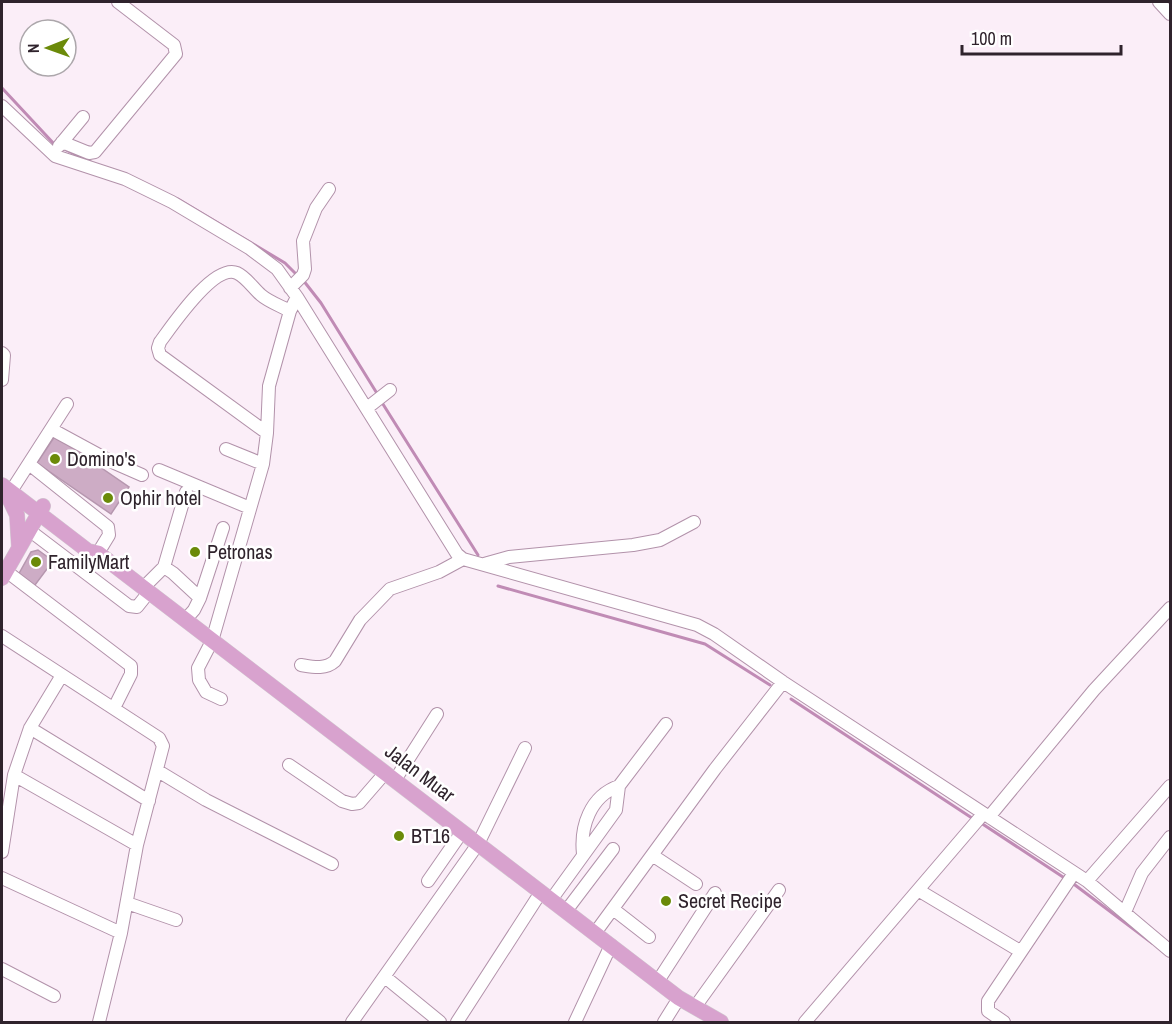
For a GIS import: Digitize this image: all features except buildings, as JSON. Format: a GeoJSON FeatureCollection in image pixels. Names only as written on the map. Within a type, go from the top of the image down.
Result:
{"type":"FeatureCollection","features":[{"type":"Feature","properties":{"kind":"main road","name":"Jalan Muar"},"geometry":{"type":"LineString","coordinates":[[6,483],[92,542],[98,553],[679,998],[721,1023]]}},
{"type":"Feature","properties":{"kind":"main road"},"geometry":{"type":"LineString","coordinates":[[6,483],[17,515],[19,548]]}},
{"type":"Feature","properties":{"kind":"main road"},"geometry":{"type":"LineString","coordinates":[[5,566],[19,548],[41,509]]}},
{"type":"Feature","properties":{"kind":"street"},"geometry":{"type":"LineString","coordinates":[[59,148],[95,152],[176,54],[174,45],[118,2]]}},
{"type":"Feature","properties":{"kind":"street"},"geometry":{"type":"LineString","coordinates":[[1160,2],[1170,14]]}},
{"type":"Feature","properties":{"kind":"street"},"geometry":{"type":"LineString","coordinates":[[2,106],[59,148],[172,202],[265,259],[277,269],[368,407],[457,554],[463,559],[697,625],[714,634],[1070,880],[1087,881],[1170,951]]}},
{"type":"Feature","properties":{"kind":"street"},"geometry":{"type":"LineString","coordinates":[[59,148],[83,117]]}},
{"type":"Feature","properties":{"kind":"street"},"geometry":{"type":"LineString","coordinates":[[220,699],[206,692],[199,680],[198,668],[212,641],[263,464],[269,386],[290,311],[293,290],[305,269],[303,241],[316,208],[329,189]]}},
{"type":"Feature","properties":{"kind":"street"},"geometry":{"type":"LineString","coordinates":[[267,433],[160,356],[158,348],[160,342],[191,301],[220,274],[227,271],[237,273],[262,296],[290,311]]}},
{"type":"Feature","properties":{"kind":"street"},"geometry":{"type":"LineString","coordinates":[[2,352],[4,355],[2,380]]}},
{"type":"Feature","properties":{"kind":"street"},"geometry":{"type":"LineString","coordinates":[[368,407],[385,393]]}},
{"type":"Feature","properties":{"kind":"street"},"geometry":{"type":"LineString","coordinates":[[6,483],[29,464],[67,404]]}},
{"type":"Feature","properties":{"kind":"street"},"geometry":{"type":"LineString","coordinates":[[51,429],[110,461],[142,475]]}},
{"type":"Feature","properties":{"kind":"street"},"geometry":{"type":"LineString","coordinates":[[226,449],[263,464]]}},
{"type":"Feature","properties":{"kind":"street"},"geometry":{"type":"LineString","coordinates":[[29,464],[108,527],[109,535],[98,553]]}},
{"type":"Feature","properties":{"kind":"street"},"geometry":{"type":"LineString","coordinates":[[159,470],[250,508]]}},
{"type":"Feature","properties":{"kind":"street"},"geometry":{"type":"LineString","coordinates":[[29,530],[129,606],[137,607],[146,590],[164,567],[186,492]]}},
{"type":"Feature","properties":{"kind":"street"},"geometry":{"type":"LineString","coordinates":[[483,565],[509,557],[633,545],[660,540],[694,522]]}},
{"type":"Feature","properties":{"kind":"street"},"geometry":{"type":"LineString","coordinates":[[185,620],[194,610],[200,598],[223,528]]}},
{"type":"Feature","properties":{"kind":"street"},"geometry":{"type":"LineString","coordinates":[[301,665],[322,668],[330,665],[335,661],[360,620],[390,589],[439,572],[463,559]]}},
{"type":"Feature","properties":{"kind":"street"},"geometry":{"type":"LineString","coordinates":[[5,566],[131,666],[131,674],[114,708]]}},
{"type":"Feature","properties":{"kind":"street"},"geometry":{"type":"LineString","coordinates":[[164,567],[200,598]]}},
{"type":"Feature","properties":{"kind":"street"},"geometry":{"type":"LineString","coordinates":[[805,1023],[918,890],[1094,690],[1170,608]]}},
{"type":"Feature","properties":{"kind":"street"},"geometry":{"type":"LineString","coordinates":[[2,636],[161,740],[163,746],[137,845],[121,933],[99,1023]]}},
{"type":"Feature","properties":{"kind":"street"},"geometry":{"type":"LineString","coordinates":[[2,852],[14,775],[30,728],[62,675]]}},
{"type":"Feature","properties":{"kind":"street"},"geometry":{"type":"LineString","coordinates":[[595,933],[783,682]]}},
{"type":"Feature","properties":{"kind":"street"},"geometry":{"type":"LineString","coordinates":[[290,765],[342,801],[352,804],[359,802],[390,776],[437,714]]}},
{"type":"Feature","properties":{"kind":"street"},"geometry":{"type":"LineString","coordinates":[[584,854],[583,827],[592,807],[603,795],[619,786],[666,724]]}},
{"type":"Feature","properties":{"kind":"street"},"geometry":{"type":"LineString","coordinates":[[30,728],[149,801]]}},
{"type":"Feature","properties":{"kind":"street"},"geometry":{"type":"LineString","coordinates":[[352,1023],[478,844],[525,748]]}},
{"type":"Feature","properties":{"kind":"street"},"geometry":{"type":"LineString","coordinates":[[158,771],[221,808],[332,864]]}},
{"type":"Feature","properties":{"kind":"street"},"geometry":{"type":"LineString","coordinates":[[14,775],[137,845]]}},
{"type":"Feature","properties":{"kind":"street"},"geometry":{"type":"LineString","coordinates":[[457,1023],[546,896],[584,854],[616,810],[619,786]]}},
{"type":"Feature","properties":{"kind":"street"},"geometry":{"type":"LineString","coordinates":[[1087,881],[1170,786]]}},
{"type":"Feature","properties":{"kind":"street"},"geometry":{"type":"LineString","coordinates":[[428,881],[462,832]]}},
{"type":"Feature","properties":{"kind":"street"},"geometry":{"type":"LineString","coordinates":[[1125,912],[1142,873],[1170,837]]}},
{"type":"Feature","properties":{"kind":"street"},"geometry":{"type":"LineString","coordinates":[[566,911],[613,849]]}},
{"type":"Feature","properties":{"kind":"street"},"geometry":{"type":"LineString","coordinates":[[652,855],[696,884]]}},
{"type":"Feature","properties":{"kind":"street"},"geometry":{"type":"LineString","coordinates":[[2,878],[121,933]]}},
{"type":"Feature","properties":{"kind":"street"},"geometry":{"type":"LineString","coordinates":[[1004,1023],[988,1011],[987,1004],[1020,951],[1070,880]]}},
{"type":"Feature","properties":{"kind":"street"},"geometry":{"type":"LineString","coordinates":[[695,1007],[779,890]]}},
{"type":"Feature","properties":{"kind":"street"},"geometry":{"type":"LineString","coordinates":[[918,890],[1020,951]]}},
{"type":"Feature","properties":{"kind":"street"},"geometry":{"type":"LineString","coordinates":[[658,981],[715,893]]}},
{"type":"Feature","properties":{"kind":"street"},"geometry":{"type":"LineString","coordinates":[[127,903],[176,920]]}},
{"type":"Feature","properties":{"kind":"street"},"geometry":{"type":"LineString","coordinates":[[613,909],[649,937]]}},
{"type":"Feature","properties":{"kind":"street"},"geometry":{"type":"LineString","coordinates":[[575,1023],[611,945]]}},
{"type":"Feature","properties":{"kind":"street"},"geometry":{"type":"LineString","coordinates":[[2,969],[54,996]]}},
{"type":"Feature","properties":{"kind":"street"},"geometry":{"type":"LineString","coordinates":[[385,977],[440,1023]]}},
{"type":"Feature","properties":{"kind":"street"},"geometry":{"type":"LineString","coordinates":[[664,1023],[679,998]]}},
{"type":"Feature","properties":{"kind":"waterway"},"geometry":{"type":"LineString","coordinates":[[2,88],[56,146]]}},
{"type":"Feature","properties":{"kind":"waterway"},"geometry":{"type":"LineString","coordinates":[[62,148],[91,162]]}},
{"type":"Feature","properties":{"kind":"waterway"},"geometry":{"type":"LineString","coordinates":[[178,199],[285,263],[298,276]]}},
{"type":"Feature","properties":{"kind":"waterway"},"geometry":{"type":"LineString","coordinates":[[303,280],[321,303],[378,395]]}},
{"type":"Feature","properties":{"kind":"waterway"},"geometry":{"type":"LineString","coordinates":[[381,401],[478,555]]}},
{"type":"Feature","properties":{"kind":"waterway"},"geometry":{"type":"LineString","coordinates":[[498,586],[705,644],[770,685]]}},
{"type":"Feature","properties":{"kind":"waterway"},"geometry":{"type":"LineString","coordinates":[[791,699],[975,820]]}},
{"type":"Feature","properties":{"kind":"waterway"},"geometry":{"type":"LineString","coordinates":[[981,823],[1066,879]]}},
{"type":"Feature","properties":{"kind":"waterway"},"geometry":{"type":"LineString","coordinates":[[1071,882],[1152,943]]}},
{"type":"Feature","properties":{"kind":"place","name":"Domino's"},"geometry":{"type":"Point","coordinates":[55,459]}},
{"type":"Feature","properties":{"kind":"place","name":"Ophir hotel"},"geometry":{"type":"Point","coordinates":[108,498]}},
{"type":"Feature","properties":{"kind":"place","name":"Petronas"},"geometry":{"type":"Point","coordinates":[195,552]}},
{"type":"Feature","properties":{"kind":"place","name":"FamilyMart"},"geometry":{"type":"Point","coordinates":[36,562]}},
{"type":"Feature","properties":{"kind":"place","name":"BT16"},"geometry":{"type":"Point","coordinates":[399,836]}},
{"type":"Feature","properties":{"kind":"place","name":"Secret Recipe"},"geometry":{"type":"Point","coordinates":[666,901]}}]}
